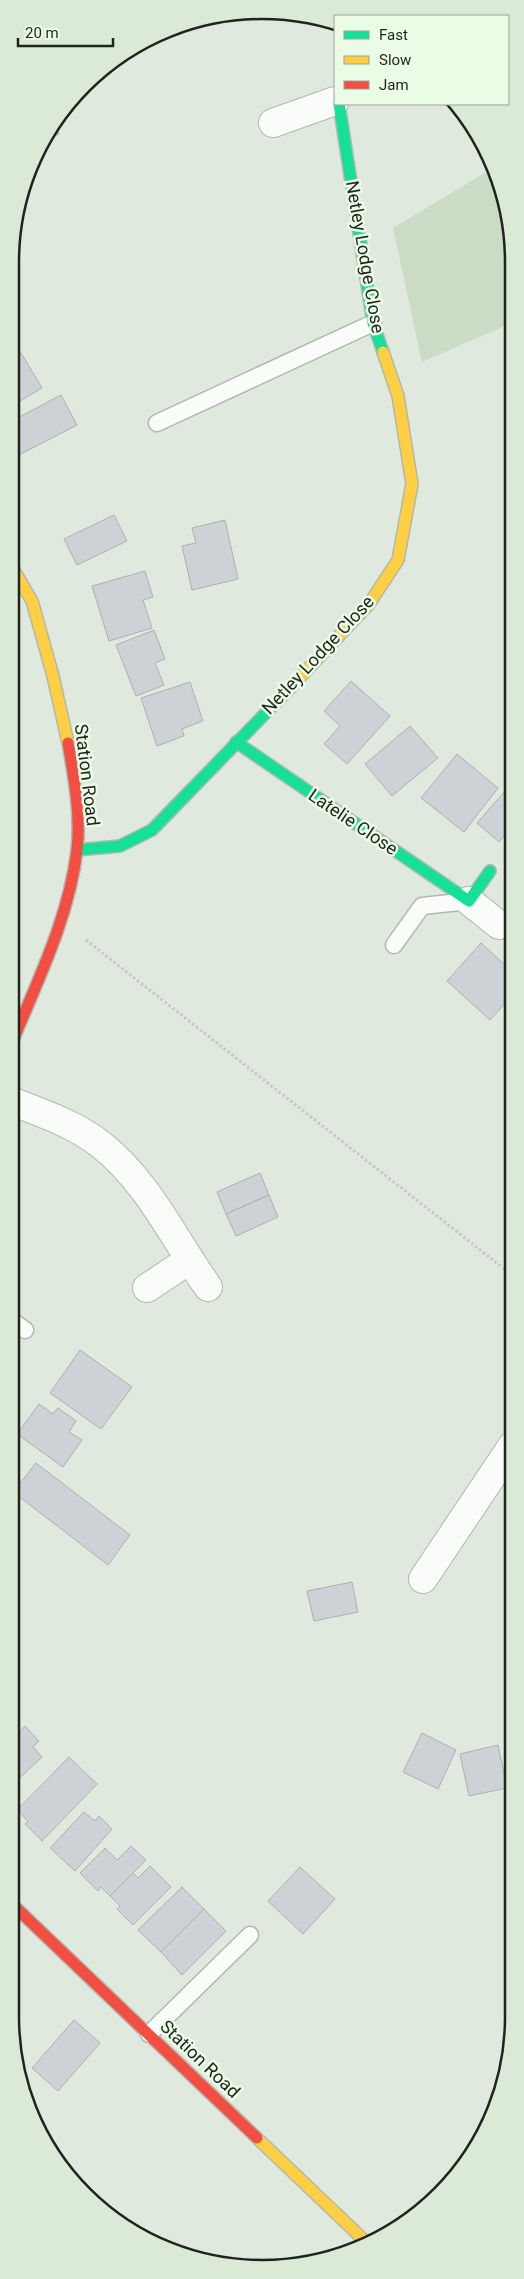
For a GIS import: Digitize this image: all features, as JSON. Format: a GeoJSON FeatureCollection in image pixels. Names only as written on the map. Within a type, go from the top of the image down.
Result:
{"type":"FeatureCollection","features":[{"type":"Feature","properties":{"kind":"street"},"geometry":{"type":"LineString","coordinates":[[273,123],[334,101]]}},
{"type":"Feature","properties":{"kind":"street","name":"Netley Lodge Close"},"geometry":{"type":"LineString","coordinates":[[77,850],[120,846],[152,830],[306,672],[369,604],[398,560],[412,484],[398,396],[374,323],[339,105]]}},
{"type":"Feature","properties":{"kind":"street","name":"Station Road"},"geometry":{"type":"LineString","coordinates":[[19,579],[32,601],[53,676],[68,745],[78,821],[77,850],[62,921],[19,1026]]}},
{"type":"Feature","properties":{"kind":"street","name":"Latelie Close"},"geometry":{"type":"LineString","coordinates":[[236,742],[469,901],[499,925]]}},
{"type":"Feature","properties":{"kind":"street"},"geometry":{"type":"LineString","coordinates":[[469,901],[490,871]]}},
{"type":"Feature","properties":{"kind":"street"},"geometry":{"type":"LineString","coordinates":[[19,1104],[58,1120],[100,1143],[135,1176],[208,1286]]}},
{"type":"Feature","properties":{"kind":"street"},"geometry":{"type":"LineString","coordinates":[[147,1288],[189,1260]]}},
{"type":"Feature","properties":{"kind":"street"},"geometry":{"type":"LineString","coordinates":[[423,1579],[505,1456]]}},
{"type":"Feature","properties":{"kind":"street","name":"Station Road"},"geometry":{"type":"LineString","coordinates":[[19,1911],[362,2239]]}},
{"type":"Feature","properties":{"kind":"lane"},"geometry":{"type":"LineString","coordinates":[[157,423],[374,323]]}},
{"type":"Feature","properties":{"kind":"lane"},"geometry":{"type":"LineString","coordinates":[[394,945],[422,906],[469,901]]}},
{"type":"Feature","properties":{"kind":"lane"},"geometry":{"type":"LineString","coordinates":[[19,1326],[25,1330]]}},
{"type":"Feature","properties":{"kind":"lane"},"geometry":{"type":"LineString","coordinates":[[148,2034],[250,1935]]}},
{"type":"Feature","properties":{"kind":"path"},"geometry":{"type":"LineString","coordinates":[[62,921],[505,1269]]}},
{"type":"Feature","properties":{"kind":"green space"},"geometry":{"type":"Polygon","coordinates":[[[488,171],[501,215],[505,246],[505,326],[422,362],[393,228],[488,171]]]}},
{"type":"Feature","properties":{"kind":"building"},"geometry":{"type":"Polygon","coordinates":[[[21,353],[42,388],[19,402],[19,354],[21,353]]]}},
{"type":"Feature","properties":{"kind":"building"},"geometry":{"type":"Polygon","coordinates":[[[61,395],[77,425],[19,455],[19,417],[61,395]]]}},
{"type":"Feature","properties":{"kind":"building"},"geometry":{"type":"Polygon","coordinates":[[[114,515],[127,541],[77,565],[64,539],[114,515]]]}},
{"type":"Feature","properties":{"kind":"building"},"geometry":{"type":"Polygon","coordinates":[[[225,520],[238,579],[192,590],[182,546],[196,543],[192,528],[225,520]]]}},
{"type":"Feature","properties":{"kind":"building"},"geometry":{"type":"Polygon","coordinates":[[[145,571],[153,597],[143,600],[152,628],[109,641],[92,586],[145,571]]]}},
{"type":"Feature","properties":{"kind":"building"},"geometry":{"type":"Polygon","coordinates":[[[154,630],[165,659],[155,663],[164,685],[136,696],[116,645],[154,630]]]}},
{"type":"Feature","properties":{"kind":"building"},"geometry":{"type":"Polygon","coordinates":[[[351,681],[390,716],[347,764],[324,744],[340,726],[324,711],[351,681]]]}},
{"type":"Feature","properties":{"kind":"building"},"geometry":{"type":"Polygon","coordinates":[[[190,682],[203,721],[182,729],[184,736],[157,746],[141,698],[190,682]]]}},
{"type":"Feature","properties":{"kind":"building"},"geometry":{"type":"Polygon","coordinates":[[[410,726],[438,758],[392,796],[365,764],[410,726]]]}},
{"type":"Feature","properties":{"kind":"building"},"geometry":{"type":"Polygon","coordinates":[[[457,754],[498,788],[464,832],[421,798],[457,754]]]}},
{"type":"Feature","properties":{"kind":"building"},"geometry":{"type":"Polygon","coordinates":[[[505,791],[505,835],[499,842],[477,823],[505,791]]]}},
{"type":"Feature","properties":{"kind":"building"},"geometry":{"type":"Polygon","coordinates":[[[481,943],[505,965],[505,1004],[490,1020],[447,981],[481,943]]]}},
{"type":"Feature","properties":{"kind":"building"},"geometry":{"type":"Polygon","coordinates":[[[260,1173],[269,1195],[226,1214],[217,1192],[260,1173]]]}},
{"type":"Feature","properties":{"kind":"building"},"geometry":{"type":"Polygon","coordinates":[[[269,1195],[278,1217],[236,1236],[226,1214],[269,1195]]]}},
{"type":"Feature","properties":{"kind":"building"},"geometry":{"type":"Polygon","coordinates":[[[80,1350],[132,1387],[101,1429],[50,1393],[80,1350]]]}},
{"type":"Feature","properties":{"kind":"building"},"geometry":{"type":"Polygon","coordinates":[[[39,1404],[53,1414],[58,1408],[76,1421],[69,1432],[82,1440],[63,1467],[19,1435],[19,1431],[39,1404]]]}},
{"type":"Feature","properties":{"kind":"building"},"geometry":{"type":"Polygon","coordinates":[[[36,1463],[130,1535],[108,1565],[19,1497],[19,1484],[36,1463]]]}},
{"type":"Feature","properties":{"kind":"building"},"geometry":{"type":"Polygon","coordinates":[[[352,1582],[358,1612],[314,1621],[307,1591],[352,1582]]]}},
{"type":"Feature","properties":{"kind":"building"},"geometry":{"type":"Polygon","coordinates":[[[25,1726],[39,1741],[33,1747],[42,1757],[19,1779],[19,1732],[25,1726]]]}},
{"type":"Feature","properties":{"kind":"building"},"geometry":{"type":"Polygon","coordinates":[[[422,1733],[456,1750],[438,1789],[403,1772],[422,1733]]]}},
{"type":"Feature","properties":{"kind":"building"},"geometry":{"type":"Polygon","coordinates":[[[498,1745],[505,1778],[505,1788],[469,1796],[460,1754],[498,1745]]]}},
{"type":"Feature","properties":{"kind":"building"},"geometry":{"type":"Polygon","coordinates":[[[69,1757],[97,1784],[42,1841],[25,1824],[28,1821],[19,1812],[19,1808],[69,1757]]]}},
{"type":"Feature","properties":{"kind":"building"},"geometry":{"type":"Polygon","coordinates":[[[84,1812],[95,1821],[99,1816],[112,1829],[75,1871],[50,1848],[84,1812]]]}},
{"type":"Feature","properties":{"kind":"building"},"geometry":{"type":"Polygon","coordinates":[[[131,1846],[146,1860],[110,1896],[101,1887],[98,1891],[80,1873],[105,1848],[117,1860],[131,1846]]]}},
{"type":"Feature","properties":{"kind":"building"},"geometry":{"type":"Polygon","coordinates":[[[150,1866],[171,1887],[133,1925],[117,1909],[120,1906],[110,1896],[133,1873],[138,1878],[150,1866]]]}},
{"type":"Feature","properties":{"kind":"building"},"geometry":{"type":"Polygon","coordinates":[[[300,1867],[335,1899],[303,1934],[268,1901],[300,1867]]]}},
{"type":"Feature","properties":{"kind":"building"},"geometry":{"type":"Polygon","coordinates":[[[182,1887],[204,1909],[161,1952],[138,1930],[182,1887]]]}},
{"type":"Feature","properties":{"kind":"building"},"geometry":{"type":"Polygon","coordinates":[[[204,1909],[226,1931],[182,1975],[161,1952],[204,1909]]]}},
{"type":"Feature","properties":{"kind":"building"},"geometry":{"type":"Polygon","coordinates":[[[74,2020],[100,2043],[58,2091],[32,2068],[74,2020]]]}},
{"type":"Feature","properties":{"kind":"traffic: fast"},"geometry":{"type":"LineString","coordinates":[[339,105],[373,323],[383,352]]}},
{"type":"Feature","properties":{"kind":"traffic: fast"},"geometry":{"type":"LineString","coordinates":[[77,850],[120,846],[152,830],[290,688]]}},
{"type":"Feature","properties":{"kind":"traffic: fast"},"geometry":{"type":"LineString","coordinates":[[236,742],[469,901],[490,871]]}},
{"type":"Feature","properties":{"kind":"traffic: slow"},"geometry":{"type":"LineString","coordinates":[[290,688],[369,604],[398,560],[412,484],[398,396],[383,352]]}},
{"type":"Feature","properties":{"kind":"traffic: slow"},"geometry":{"type":"LineString","coordinates":[[19,579],[32,601],[53,676],[68,743]]}},
{"type":"Feature","properties":{"kind":"traffic: slow"},"geometry":{"type":"LineString","coordinates":[[257,2138],[362,2239]]}},
{"type":"Feature","properties":{"kind":"traffic: jam"},"geometry":{"type":"LineString","coordinates":[[19,1026],[51,949],[73,875],[77,850],[78,823],[68,743]]}},
{"type":"Feature","properties":{"kind":"traffic: jam"},"geometry":{"type":"LineString","coordinates":[[19,1911],[257,2138]]}}]}
